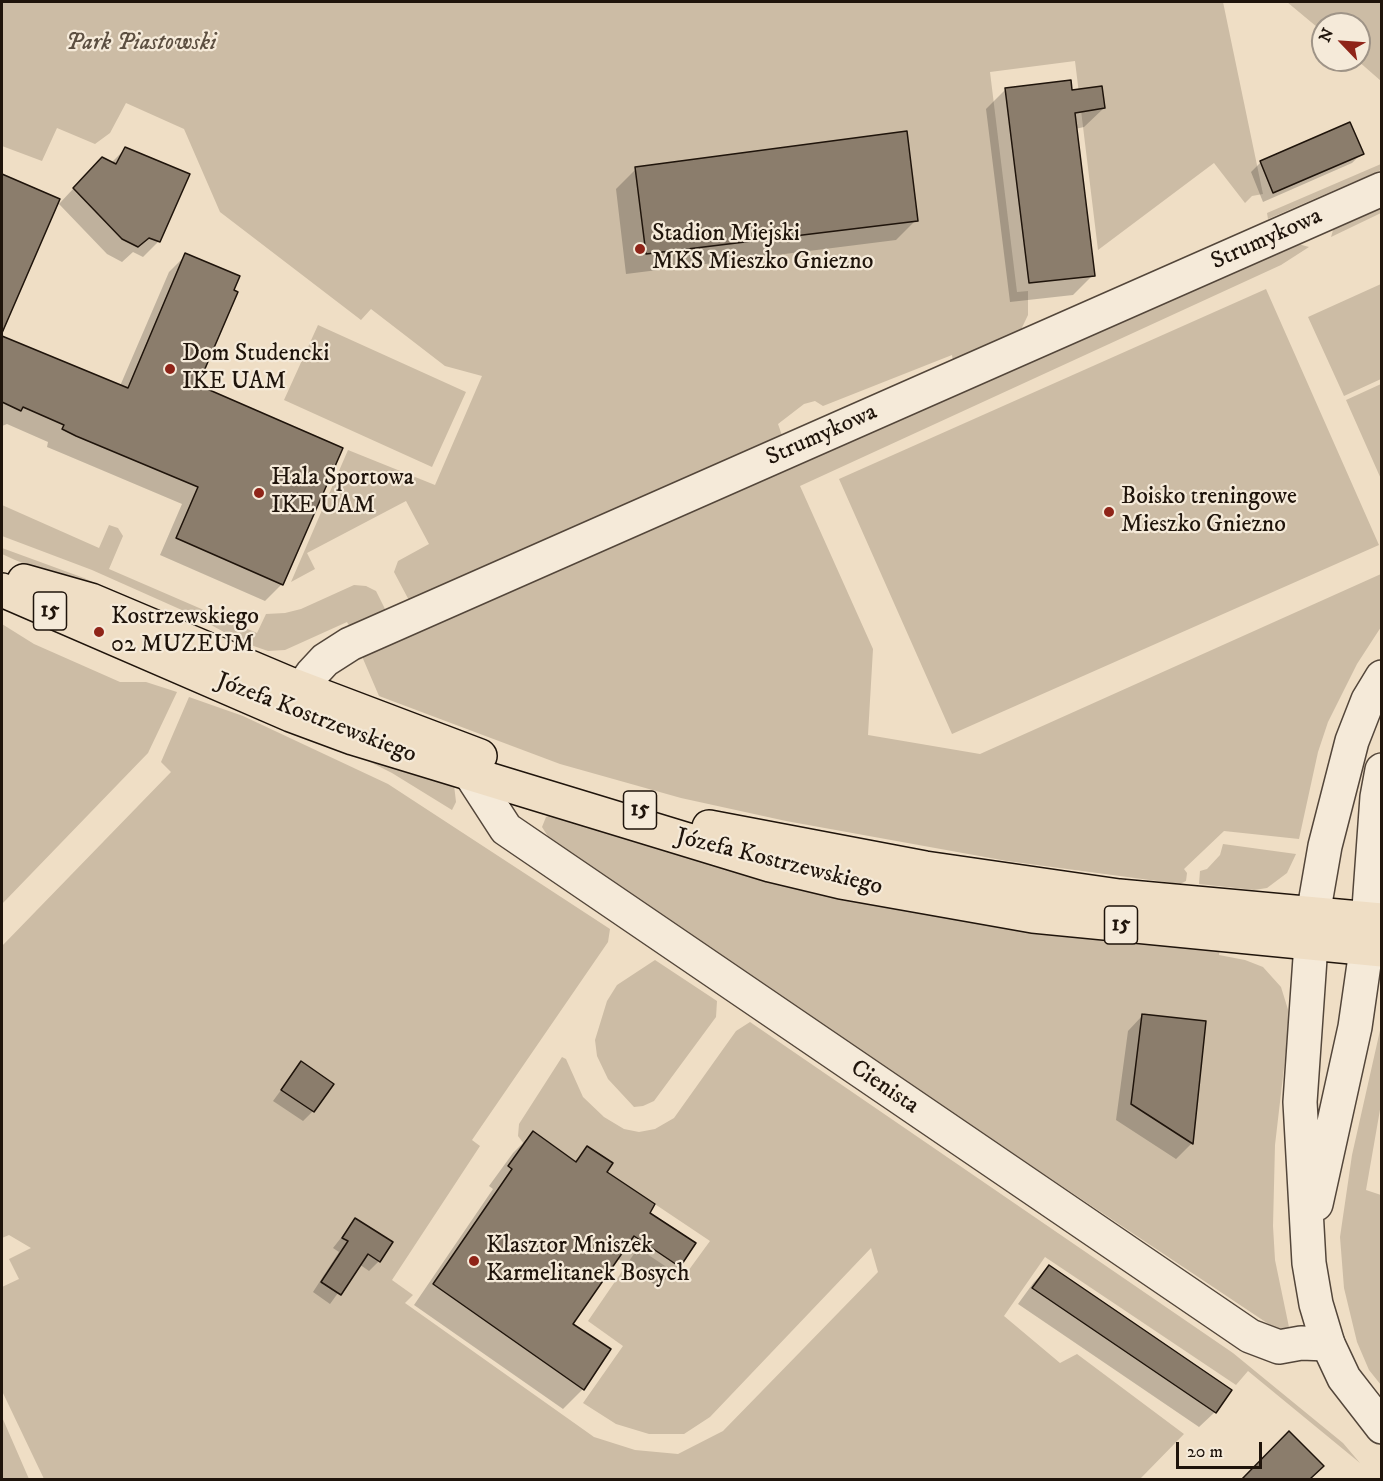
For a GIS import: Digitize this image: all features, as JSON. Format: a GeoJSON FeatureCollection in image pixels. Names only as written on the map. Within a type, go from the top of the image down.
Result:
{"type":"FeatureCollection","features":[{"type":"Feature","properties":{"kind":"main road","name":"Józefa Kostrzewskiego"},"geometry":{"type":"LineString","coordinates":[[2,574],[91,600],[296,701],[353,738],[759,862],[841,882],[1033,915],[1375,935]]}},
{"type":"Feature","properties":{"kind":"main road","name":"Józefa Kostrzewskiego"},"geometry":{"type":"LineString","coordinates":[[2,590],[296,701],[674,820],[925,868],[1119,896],[1312,930]]}},
{"type":"Feature","properties":{"kind":"street","name":"Strumykowa"},"geometry":{"type":"LineString","coordinates":[[296,701],[325,660],[350,644],[1382,189]]}},
{"type":"Feature","properties":{"kind":"street"},"geometry":{"type":"LineString","coordinates":[[1382,677],[1368,700],[1338,786],[1312,930],[1300,1102],[1308,1241],[1316,1304],[1328,1344],[1344,1378],[1382,1427]]}},
{"type":"Feature","properties":{"kind":"street"},"geometry":{"type":"LineString","coordinates":[[1308,1241],[1375,935],[1377,797],[1382,770]]}},
{"type":"Feature","properties":{"kind":"street","name":"Cienista"},"geometry":{"type":"LineString","coordinates":[[471,775],[506,829],[1250,1336],[1279,1347],[1328,1344]]}},
{"type":"Feature","properties":{"kind":"green space","name":"Stadion Miejski MKS Mieszko Gniezno"},"geometry":{"type":"Polygon","coordinates":[[[2,2],[1223,2],[1263,194],[1252,196],[1245,203],[1214,163],[1098,250],[1075,61],[990,72],[1017,292],[1028,291],[1028,315],[1017,338],[954,368],[952,355],[823,406],[815,401],[804,404],[778,424],[785,444],[412,606],[394,572],[398,561],[429,544],[406,501],[307,553],[315,569],[291,582],[348,450],[435,485],[482,376],[445,366],[371,309],[361,320],[220,212],[184,129],[126,103],[110,133],[95,144],[57,128],[42,161],[2,146],[2,2]]]}},
{"type":"Feature","properties":{"kind":"green space"},"geometry":{"type":"Polygon","coordinates":[[[1287,2],[1381,2],[1381,81],[1371,72],[1371,12],[1311,12],[1311,22],[1287,2]]]}},
{"type":"Feature","properties":{"kind":"green space"},"geometry":{"type":"Polygon","coordinates":[[[1381,164],[1381,170],[1268,219],[1267,213],[1381,164]]]}},
{"type":"Feature","properties":{"kind":"green space"},"geometry":{"type":"Polygon","coordinates":[[[1381,205],[1381,213],[1331,237],[1334,227],[1381,205]]]}},
{"type":"Feature","properties":{"kind":"green space"},"geometry":{"type":"Polygon","coordinates":[[[1295,243],[1309,247],[1281,265],[800,486],[873,649],[868,735],[980,754],[1381,574],[1381,627],[1357,664],[1328,722],[1318,752],[1299,839],[1224,831],[1184,869],[1187,873],[1186,881],[1180,884],[1007,861],[786,821],[681,798],[560,764],[379,696],[361,654],[1295,243]]]}},
{"type":"Feature","properties":{"kind":"green space"},"geometry":{"type":"Polygon","coordinates":[[[1381,284],[1381,379],[1344,396],[1308,317],[1381,284]]]}},
{"type":"Feature","properties":{"kind":"green space","name":"Boisko treningowe Mieszko Gniezno"},"geometry":{"type":"Polygon","coordinates":[[[1266,289],[1379,545],[952,734],[839,479],[1266,289]]]}},
{"type":"Feature","properties":{"kind":"green space"},"geometry":{"type":"Polygon","coordinates":[[[318,325],[466,392],[432,467],[284,400],[318,325]]]}},
{"type":"Feature","properties":{"kind":"green space"},"geometry":{"type":"Polygon","coordinates":[[[1381,384],[1381,479],[1346,400],[1381,384]]]}},
{"type":"Feature","properties":{"kind":"green space"},"geometry":{"type":"Polygon","coordinates":[[[2,505],[99,548],[109,525],[118,528],[123,536],[109,569],[257,633],[266,614],[301,609],[354,585],[366,586],[376,591],[389,617],[353,633],[347,622],[285,650],[268,651],[242,642],[193,615],[92,570],[2,536],[2,505]]]}},
{"type":"Feature","properties":{"kind":"green space"},"geometry":{"type":"Polygon","coordinates":[[[2,548],[84,578],[214,637],[15,560],[2,554],[2,548]]]}},
{"type":"Feature","properties":{"kind":"green space"},"geometry":{"type":"Polygon","coordinates":[[[2,624],[34,644],[120,682],[146,682],[177,692],[148,753],[2,904],[2,624]]]}},
{"type":"Feature","properties":{"kind":"green space"},"geometry":{"type":"Polygon","coordinates":[[[189,697],[243,716],[388,784],[610,929],[608,942],[472,1140],[480,1146],[392,1280],[413,1295],[405,1303],[594,1437],[635,1450],[678,1454],[723,1431],[878,1272],[871,1248],[710,1417],[684,1434],[649,1434],[616,1424],[583,1403],[623,1346],[588,1321],[638,1248],[683,1278],[710,1241],[607,1172],[612,1163],[588,1146],[576,1162],[534,1131],[524,1144],[518,1136],[519,1124],[562,1057],[566,1059],[583,1097],[604,1117],[624,1129],[639,1132],[655,1129],[674,1118],[736,1031],[750,1022],[1233,1353],[1343,1443],[1360,1463],[1248,1371],[1236,1385],[1045,1257],[1004,1316],[1060,1363],[1077,1354],[1184,1434],[1140,1479],[44,1479],[2,1391],[2,1287],[19,1279],[9,1259],[31,1248],[9,1235],[2,1238],[2,946],[171,772],[161,762],[189,697]]]}},
{"type":"Feature","properties":{"kind":"green space"},"geometry":{"type":"Polygon","coordinates":[[[318,736],[454,785],[456,802],[452,810],[392,773],[318,736]]]}},
{"type":"Feature","properties":{"kind":"green space"},"geometry":{"type":"Polygon","coordinates":[[[553,814],[1220,948],[1219,955],[1245,960],[1263,967],[1281,987],[1290,1016],[1275,1145],[1273,1226],[1275,1260],[1290,1332],[1285,1335],[578,863],[549,838],[542,827],[546,817],[553,814]]]}},
{"type":"Feature","properties":{"kind":"green space"},"geometry":{"type":"Polygon","coordinates":[[[1223,844],[1296,854],[1287,873],[1267,888],[1254,890],[1199,884],[1200,871],[1207,869],[1220,855],[1223,844]]]}},
{"type":"Feature","properties":{"kind":"green space"},"geometry":{"type":"Polygon","coordinates":[[[655,960],[717,1001],[716,1017],[654,1101],[634,1107],[608,1079],[597,1056],[595,1040],[607,1001],[617,985],[655,960]]]}},
{"type":"Feature","properties":{"kind":"green space"},"geometry":{"type":"Polygon","coordinates":[[[1381,1026],[1381,1104],[1366,1190],[1381,1195],[1381,1385],[1369,1370],[1357,1342],[1344,1288],[1340,1237],[1352,1155],[1381,1026]]]}},
{"type":"Feature","properties":{"kind":"green space"},"geometry":{"type":"Polygon","coordinates":[[[2,1417],[29,1479],[2,1479],[2,1417]]]}},
{"type":"Feature","properties":{"kind":"building"},"geometry":{"type":"Polygon","coordinates":[[[1071,80],[1072,90],[1102,86],[1105,108],[1075,113],[1095,276],[1029,283],[1005,88],[1071,80]]]}},
{"type":"Feature","properties":{"kind":"building"},"geometry":{"type":"Polygon","coordinates":[[[1350,122],[1364,154],[1273,193],[1260,161],[1350,122]]]}},
{"type":"Feature","properties":{"kind":"building"},"geometry":{"type":"Polygon","coordinates":[[[907,131],[918,221],[646,254],[635,167],[907,131]]]}},
{"type":"Feature","properties":{"kind":"building"},"geometry":{"type":"Polygon","coordinates":[[[125,147],[190,174],[160,242],[149,238],[138,247],[122,239],[73,188],[102,157],[116,164],[125,147]]]}},
{"type":"Feature","properties":{"kind":"building"},"geometry":{"type":"Polygon","coordinates":[[[2,174],[60,199],[2,333],[2,174]]]}},
{"type":"Feature","properties":{"kind":"building"},"geometry":{"type":"Polygon","coordinates":[[[185,253],[240,276],[234,290],[238,292],[198,385],[343,448],[283,585],[176,538],[198,487],[76,436],[62,429],[64,425],[23,407],[21,411],[2,402],[2,336],[128,388],[185,253]]]}},
{"type":"Feature","properties":{"kind":"building"},"geometry":{"type":"Polygon","coordinates":[[[1142,1014],[1206,1021],[1193,1144],[1131,1104],[1142,1014]]]}},
{"type":"Feature","properties":{"kind":"building"},"geometry":{"type":"Polygon","coordinates":[[[301,1061],[334,1084],[314,1112],[281,1090],[301,1061]]]}},
{"type":"Feature","properties":{"kind":"building","name":"Klasztor Mniszek Karmelitanek Bosych"},"geometry":{"type":"Polygon","coordinates":[[[533,1131],[576,1162],[587,1146],[613,1163],[607,1172],[655,1204],[650,1213],[696,1243],[680,1267],[634,1236],[573,1324],[611,1349],[584,1390],[433,1284],[512,1169],[508,1166],[533,1131]]]}},
{"type":"Feature","properties":{"kind":"building"},"geometry":{"type":"Polygon","coordinates":[[[355,1218],[393,1242],[380,1262],[368,1254],[341,1295],[321,1282],[348,1241],[342,1238],[355,1218]]]}},
{"type":"Feature","properties":{"kind":"building"},"geometry":{"type":"Polygon","coordinates":[[[1049,1265],[1232,1390],[1216,1413],[1032,1288],[1049,1265]]]}},
{"type":"Feature","properties":{"kind":"building"},"geometry":{"type":"Polygon","coordinates":[[[1289,1431],[1324,1466],[1310,1479],[1242,1479],[1289,1431]]]}},
{"type":"Feature","properties":{"kind":"place","name":"Stadion Miejski MKS Mieszko Gniezno"},"geometry":{"type":"Point","coordinates":[640,249]}},
{"type":"Feature","properties":{"kind":"place","name":"Dom Studencki IKE UAM"},"geometry":{"type":"Point","coordinates":[170,369]}},
{"type":"Feature","properties":{"kind":"place","name":"Hala Sportowa IKE UAM"},"geometry":{"type":"Point","coordinates":[259,493]}},
{"type":"Feature","properties":{"kind":"place","name":"Boisko treningowe Mieszko Gniezno"},"geometry":{"type":"Point","coordinates":[1109,512]}},
{"type":"Feature","properties":{"kind":"place","name":"Kostrzewskiego 02 MUZEUM"},"geometry":{"type":"Point","coordinates":[99,632]}},
{"type":"Feature","properties":{"kind":"place","name":"Klasztor Mniszek Karmelitanek Bosych"},"geometry":{"type":"Point","coordinates":[474,1261]}},
{"type":"Feature","properties":{"kind":"park label","name":"Park Piastowski"},"geometry":{"type":"Point","coordinates":[141,44]}}]}
